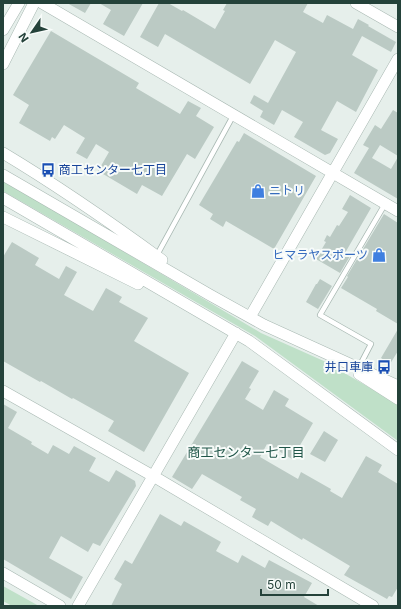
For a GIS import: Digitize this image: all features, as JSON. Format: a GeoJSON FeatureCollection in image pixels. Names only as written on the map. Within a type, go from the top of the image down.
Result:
{"type":"FeatureCollection","features":[{"type":"Feature","properties":{"kind":"street"},"geometry":{"type":"LineString","coordinates":[[3,30],[19,3]]}},
{"type":"Feature","properties":{"kind":"street"},"geometry":{"type":"LineString","coordinates":[[3,69],[5,60],[34,3]]}},
{"type":"Feature","properties":{"kind":"street"},"geometry":{"type":"LineString","coordinates":[[42,3],[398,211]]}},
{"type":"Feature","properties":{"kind":"street"},"geometry":{"type":"LineString","coordinates":[[356,3],[398,27]]}},
{"type":"Feature","properties":{"kind":"street"},"geometry":{"type":"LineString","coordinates":[[250,317],[398,59]]}},
{"type":"Feature","properties":{"kind":"street"},"geometry":{"type":"LineString","coordinates":[[3,145],[34,172]]}},
{"type":"Feature","properties":{"kind":"street"},"geometry":{"type":"LineString","coordinates":[[3,153],[110,222],[210,295]]}},
{"type":"Feature","properties":{"kind":"street"},"geometry":{"type":"LineString","coordinates":[[3,175],[264,325],[398,386]]}},
{"type":"Feature","properties":{"kind":"street"},"geometry":{"type":"LineString","coordinates":[[3,198],[249,341],[398,450]]}},
{"type":"Feature","properties":{"kind":"street"},"geometry":{"type":"LineString","coordinates":[[3,217],[206,316]]}},
{"type":"Feature","properties":{"kind":"street"},"geometry":{"type":"LineString","coordinates":[[78,606],[236,333]]}},
{"type":"Feature","properties":{"kind":"street"},"geometry":{"type":"LineString","coordinates":[[321,351],[398,399]]}},
{"type":"Feature","properties":{"kind":"street"},"geometry":{"type":"LineString","coordinates":[[3,390],[153,476],[373,606]]}},
{"type":"Feature","properties":{"kind":"street"},"geometry":{"type":"LineString","coordinates":[[3,573],[60,606]]}},
{"type":"Feature","properties":{"kind":"lane"},"geometry":{"type":"LineString","coordinates":[[157,256],[234,114]]}},
{"type":"Feature","properties":{"kind":"lane"},"geometry":{"type":"LineString","coordinates":[[359,368],[371,344],[320,315],[385,204]]}},
{"type":"Feature","properties":{"kind":"green space"},"geometry":{"type":"Polygon","coordinates":[[[3,180],[261,333],[335,366],[334,367],[396,403],[398,405],[398,441],[255,336],[3,191],[3,180]]]}},
{"type":"Feature","properties":{"kind":"green space"},"geometry":{"type":"Polygon","coordinates":[[[3,586],[39,606],[12,606],[3,601],[3,586]]]}},
{"type":"Feature","properties":{"kind":"building"},"geometry":{"type":"Polygon","coordinates":[[[67,3],[91,3],[85,13],[67,3]]]}},
{"type":"Feature","properties":{"kind":"building"},"geometry":{"type":"Polygon","coordinates":[[[99,3],[143,3],[124,36],[103,24],[111,10],[99,3]]]}},
{"type":"Feature","properties":{"kind":"building"},"geometry":{"type":"Polygon","coordinates":[[[159,3],[168,3],[215,29],[225,11],[223,10],[227,3],[308,3],[303,12],[323,23],[327,15],[353,29],[358,19],[396,42],[391,52],[362,36],[352,55],[378,70],[356,112],[337,101],[321,130],[338,139],[330,153],[325,155],[294,137],[303,122],[282,110],[274,125],[260,117],[263,111],[250,103],[254,95],[268,103],[296,52],[275,40],[250,84],[165,34],[158,47],[140,37],[159,3]]]}},
{"type":"Feature","properties":{"kind":"building"},"geometry":{"type":"Polygon","coordinates":[[[51,31],[139,83],[136,88],[180,114],[188,101],[201,108],[196,116],[214,127],[195,159],[187,154],[162,196],[142,185],[137,194],[98,171],[109,152],[96,144],[87,159],[76,153],[85,138],[64,125],[55,139],[52,137],[50,141],[19,123],[29,105],[13,95],[51,31]]]}},
{"type":"Feature","properties":{"kind":"building"},"geometry":{"type":"Polygon","coordinates":[[[393,110],[398,113],[398,156],[380,145],[372,158],[391,169],[398,157],[398,199],[354,173],[369,148],[363,145],[375,125],[381,129],[393,110]]]}},
{"type":"Feature","properties":{"kind":"building","name":"ニトリ"},"geometry":{"type":"Polygon","coordinates":[[[244,133],[316,176],[274,249],[226,221],[223,227],[210,219],[213,214],[199,205],[237,141],[239,142],[244,133]]]}},
{"type":"Feature","properties":{"kind":"building"},"geometry":{"type":"Polygon","coordinates":[[[350,195],[371,208],[345,253],[350,256],[340,273],[316,259],[326,242],[324,241],[327,235],[330,237],[337,225],[339,226],[348,212],[342,209],[350,195]]]}},
{"type":"Feature","properties":{"kind":"building","name":"ヒマラヤスポーツ"},"geometry":{"type":"Polygon","coordinates":[[[384,214],[398,223],[398,324],[376,311],[377,309],[341,288],[384,214]]]}},
{"type":"Feature","properties":{"kind":"building"},"geometry":{"type":"Polygon","coordinates":[[[12,242],[39,258],[35,265],[59,279],[66,266],[77,272],[64,295],[93,311],[106,288],[122,297],[119,302],[148,318],[134,341],[189,373],[144,452],[108,431],[114,421],[3,361],[3,257],[12,242]]]}},
{"type":"Feature","properties":{"kind":"building"},"geometry":{"type":"Polygon","coordinates":[[[320,279],[332,286],[318,309],[306,302],[320,279]]]}},
{"type":"Feature","properties":{"kind":"building"},"geometry":{"type":"Polygon","coordinates":[[[398,329],[398,351],[390,364],[381,358],[398,329]]]}},
{"type":"Feature","properties":{"kind":"building"},"geometry":{"type":"Polygon","coordinates":[[[242,361],[259,371],[249,388],[251,389],[245,399],[263,410],[274,390],[289,399],[285,406],[313,423],[292,459],[267,444],[260,457],[298,479],[301,472],[331,489],[330,491],[342,498],[366,456],[382,465],[378,472],[398,484],[398,587],[392,597],[389,596],[387,599],[344,575],[350,566],[303,538],[302,540],[271,521],[268,526],[252,517],[256,509],[240,500],[242,497],[202,474],[192,489],[172,477],[242,361]]]}},
{"type":"Feature","properties":{"kind":"building"},"geometry":{"type":"Polygon","coordinates":[[[3,404],[17,412],[8,428],[32,442],[31,444],[48,454],[53,445],[69,454],[74,446],[96,458],[89,471],[109,482],[116,470],[135,481],[136,486],[100,546],[93,543],[88,552],[61,536],[49,558],[83,577],[71,599],[3,559],[3,404]]]}},
{"type":"Feature","properties":{"kind":"building"},"geometry":{"type":"Polygon","coordinates":[[[324,431],[338,440],[325,462],[310,454],[324,431]]]}},
{"type":"Feature","properties":{"kind":"building"},"geometry":{"type":"Polygon","coordinates":[[[160,514],[181,526],[184,521],[221,542],[216,551],[238,563],[242,555],[265,568],[269,560],[312,583],[304,597],[319,606],[111,606],[122,584],[114,579],[125,560],[132,564],[160,514]]]}},
{"type":"Feature","properties":{"kind":"place","name":"商工センター七丁目"},"geometry":{"type":"Point","coordinates":[48,170]}},
{"type":"Feature","properties":{"kind":"place","name":"ニトリ"},"geometry":{"type":"Point","coordinates":[258,191]}},
{"type":"Feature","properties":{"kind":"place","name":"ヒマラヤスポーツ"},"geometry":{"type":"Point","coordinates":[379,255]}},
{"type":"Feature","properties":{"kind":"place","name":"井口車庫"},"geometry":{"type":"Point","coordinates":[384,367]}},
{"type":"Feature","properties":{"kind":"district","name":"商工センター七丁目"},"geometry":{"type":"Point","coordinates":[246,452]}}]}
